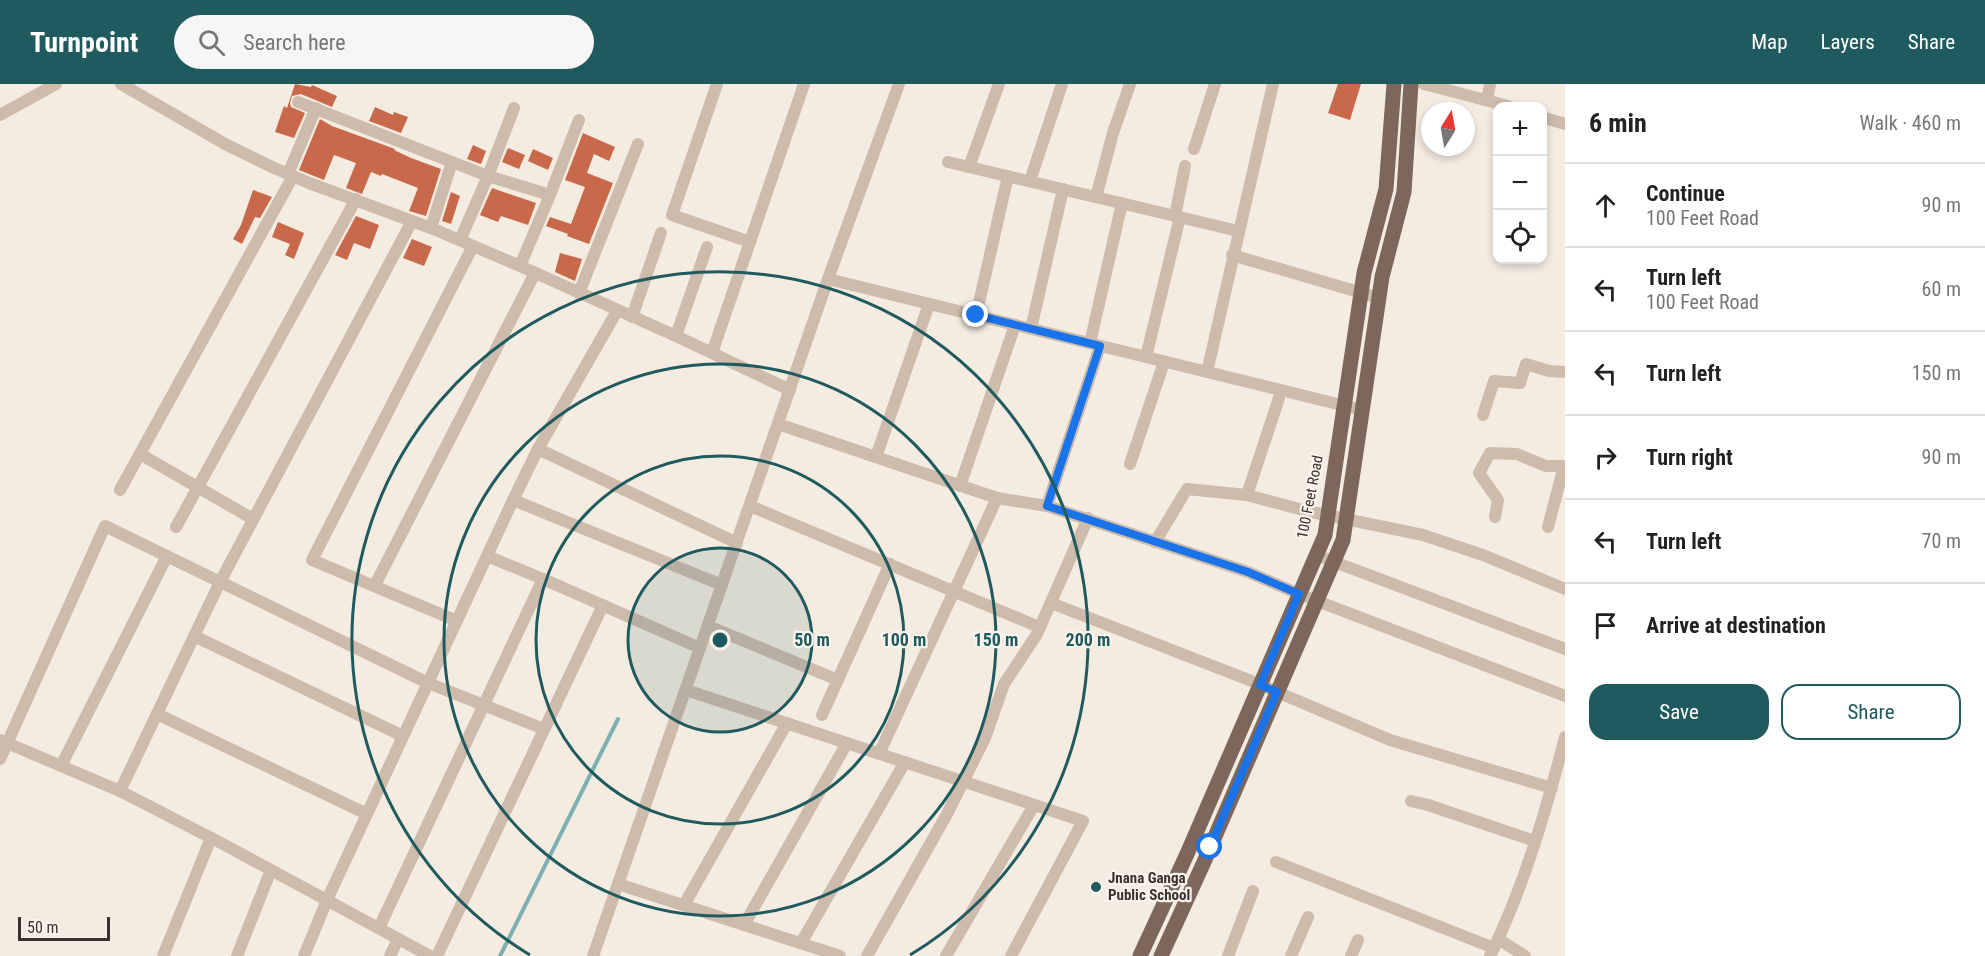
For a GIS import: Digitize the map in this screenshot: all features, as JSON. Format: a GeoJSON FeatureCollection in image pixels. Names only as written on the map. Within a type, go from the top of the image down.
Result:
{"type":"FeatureCollection","features":[{"type":"Feature","properties":{"kind":"main road","name":"100 Feet Road"},"geometry":{"type":"LineString","coordinates":[[1140,956],[1187,854],[1325,535],[1364,273],[1386,189],[1394,84]]}},
{"type":"Feature","properties":{"kind":"main road"},"geometry":{"type":"LineString","coordinates":[[1161,956],[1342,540],[1382,277],[1404,192],[1411,84]]}},
{"type":"Feature","properties":{"kind":"street"},"geometry":{"type":"LineString","coordinates":[[0,115],[56,84]]}},
{"type":"Feature","properties":{"kind":"street"},"geometry":{"type":"LineString","coordinates":[[121,84],[227,145],[290,175],[460,240],[676,336],[790,390]]}},
{"type":"Feature","properties":{"kind":"street"},"geometry":{"type":"LineString","coordinates":[[717,84],[672,215],[750,242]]}},
{"type":"Feature","properties":{"kind":"street"},"geometry":{"type":"LineString","coordinates":[[712,353],[804,84]]}},
{"type":"Feature","properties":{"kind":"street"},"geometry":{"type":"LineString","coordinates":[[593,956],[828,279],[899,84]]}},
{"type":"Feature","properties":{"kind":"street"},"geometry":{"type":"LineString","coordinates":[[969,167],[999,84]]}},
{"type":"Feature","properties":{"kind":"street"},"geometry":{"type":"LineString","coordinates":[[1030,181],[1062,84]]}},
{"type":"Feature","properties":{"kind":"street"},"geometry":{"type":"LineString","coordinates":[[1096,197],[1113,133],[1130,84]]}},
{"type":"Feature","properties":{"kind":"street"},"geometry":{"type":"LineString","coordinates":[[1194,149],[1215,84]]}},
{"type":"Feature","properties":{"kind":"street"},"geometry":{"type":"LineString","coordinates":[[1206,372],[1273,84]]}},
{"type":"Feature","properties":{"kind":"street"},"geometry":{"type":"LineString","coordinates":[[1424,84],[1494,102]]}},
{"type":"Feature","properties":{"kind":"street"},"geometry":{"type":"LineString","coordinates":[[1487,100],[1490,84]]}},
{"type":"Feature","properties":{"kind":"street"},"geometry":{"type":"LineString","coordinates":[[298,102],[488,176],[550,195]]}},
{"type":"Feature","properties":{"kind":"street"},"geometry":{"type":"LineString","coordinates":[[120,490],[290,175],[316,108]]}},
{"type":"Feature","properties":{"kind":"street"},"geometry":{"type":"LineString","coordinates":[[460,240],[514,108]]}},
{"type":"Feature","properties":{"kind":"street"},"geometry":{"type":"LineString","coordinates":[[1547,119],[1565,124]]}},
{"type":"Feature","properties":{"kind":"street"},"geometry":{"type":"LineString","coordinates":[[520,266],[579,120]]}},
{"type":"Feature","properties":{"kind":"street"},"geometry":{"type":"LineString","coordinates":[[579,293],[638,144]]}},
{"type":"Feature","properties":{"kind":"street"},"geometry":{"type":"LineString","coordinates":[[431,228],[452,162]]}},
{"type":"Feature","properties":{"kind":"street"},"geometry":{"type":"LineString","coordinates":[[948,162],[1238,231]]}},
{"type":"Feature","properties":{"kind":"street"},"geometry":{"type":"LineString","coordinates":[[1146,357],[1178,216],[1185,166]]}},
{"type":"Feature","properties":{"kind":"street"},"geometry":{"type":"LineString","coordinates":[[976,315],[1008,176]]}},
{"type":"Feature","properties":{"kind":"street"},"geometry":{"type":"LineString","coordinates":[[1031,329],[1063,189]]}},
{"type":"Feature","properties":{"kind":"street"},"geometry":{"type":"LineString","coordinates":[[176,527],[356,199]]}},
{"type":"Feature","properties":{"kind":"street"},"geometry":{"type":"LineString","coordinates":[[1047,506],[1095,345],[1122,203]]}},
{"type":"Feature","properties":{"kind":"street"},"geometry":{"type":"LineString","coordinates":[[120,791],[220,582],[412,221]]}},
{"type":"Feature","properties":{"kind":"street"},"geometry":{"type":"LineString","coordinates":[[632,317],[661,233]]}},
{"type":"Feature","properties":{"kind":"street"},"geometry":{"type":"LineString","coordinates":[[457,621],[312,560],[473,246]]}},
{"type":"Feature","properties":{"kind":"street"},"geometry":{"type":"LineString","coordinates":[[676,336],[707,247]]}},
{"type":"Feature","properties":{"kind":"street"},"geometry":{"type":"LineString","coordinates":[[1232,255],[1379,298]]}},
{"type":"Feature","properties":{"kind":"street"},"geometry":{"type":"LineString","coordinates":[[375,585],[535,273]]}},
{"type":"Feature","properties":{"kind":"street"},"geometry":{"type":"LineString","coordinates":[[828,279],[1362,410]]}},
{"type":"Feature","properties":{"kind":"street"},"geometry":{"type":"LineString","coordinates":[[876,457],[929,304]]}},
{"type":"Feature","properties":{"kind":"street"},"geometry":{"type":"LineString","coordinates":[[304,956],[327,900],[513,500],[538,450],[617,311]]}},
{"type":"Feature","properties":{"kind":"street"},"geometry":{"type":"LineString","coordinates":[[960,486],[1015,325]]}},
{"type":"Feature","properties":{"kind":"street"},"geometry":{"type":"LineString","coordinates":[[1130,464],[1164,362]]}},
{"type":"Feature","properties":{"kind":"street"},"geometry":{"type":"LineString","coordinates":[[1483,415],[1494,381],[1520,383],[1526,363],[1549,371],[1565,372]]}},
{"type":"Feature","properties":{"kind":"street"},"geometry":{"type":"LineString","coordinates":[[1247,495],[1279,398]]}},
{"type":"Feature","properties":{"kind":"street"},"geometry":{"type":"LineString","coordinates":[[778,424],[997,498],[1047,506],[1088,518],[1248,572],[1316,601],[1565,696]]}},
{"type":"Feature","properties":{"kind":"street"},"geometry":{"type":"LineString","coordinates":[[538,450],[737,543]]}},
{"type":"Feature","properties":{"kind":"street"},"geometry":{"type":"LineString","coordinates":[[1495,517],[1498,500],[1479,473],[1490,453],[1517,454],[1546,466],[1564,466],[1548,527]]}},
{"type":"Feature","properties":{"kind":"street"},"geometry":{"type":"LineString","coordinates":[[140,454],[254,519]]}},
{"type":"Feature","properties":{"kind":"street"},"geometry":{"type":"LineString","coordinates":[[1155,542],[1187,489],[1247,495],[1328,516],[1423,535],[1484,555],[1565,589]]}},
{"type":"Feature","properties":{"kind":"street"},"geometry":{"type":"LineString","coordinates":[[879,754],[997,498]]}},
{"type":"Feature","properties":{"kind":"street"},"geometry":{"type":"LineString","coordinates":[[513,500],[722,585]]}},
{"type":"Feature","properties":{"kind":"street"},"geometry":{"type":"LineString","coordinates":[[750,506],[1040,627]]}},
{"type":"Feature","properties":{"kind":"street"},"geometry":{"type":"LineString","coordinates":[[867,956],[947,814],[985,738],[1004,684],[1040,627],[1088,518]]}},
{"type":"Feature","properties":{"kind":"street"},"geometry":{"type":"LineString","coordinates":[[0,759],[4,741],[105,526],[428,683],[544,729]]}},
{"type":"Feature","properties":{"kind":"street"},"geometry":{"type":"LineString","coordinates":[[1316,555],[1565,649]]}},
{"type":"Feature","properties":{"kind":"street"},"geometry":{"type":"LineString","coordinates":[[61,766],[167,556]]}},
{"type":"Feature","properties":{"kind":"street"},"geometry":{"type":"LineString","coordinates":[[487,556],[700,648]]}},
{"type":"Feature","properties":{"kind":"street"},"geometry":{"type":"LineString","coordinates":[[822,715],[890,564]]}},
{"type":"Feature","properties":{"kind":"street"},"geometry":{"type":"LineString","coordinates":[[379,928],[543,579]]}},
{"type":"Feature","properties":{"kind":"street"},"geometry":{"type":"LineString","coordinates":[[1051,603],[1260,685],[1390,740],[1552,788]]}},
{"type":"Feature","properties":{"kind":"street"},"geometry":{"type":"LineString","coordinates":[[437,956],[603,605]]}},
{"type":"Feature","properties":{"kind":"street"},"geometry":{"type":"LineString","coordinates":[[708,626],[838,680]]}},
{"type":"Feature","properties":{"kind":"street"},"geometry":{"type":"LineString","coordinates":[[195,636],[403,736]]}},
{"type":"Feature","properties":{"kind":"street"},"geometry":{"type":"LineString","coordinates":[[686,690],[1083,821],[1011,956]]}},
{"type":"Feature","properties":{"kind":"street"},"geometry":{"type":"LineString","coordinates":[[157,714],[367,814]]}},
{"type":"Feature","properties":{"kind":"street"},"geometry":{"type":"LineString","coordinates":[[684,905],[787,723]]}},
{"type":"Feature","properties":{"kind":"street"},"geometry":{"type":"LineString","coordinates":[[4,741],[120,791],[430,956]]}},
{"type":"Feature","properties":{"kind":"street"},"geometry":{"type":"LineString","coordinates":[[744,925],[847,743]]}},
{"type":"Feature","properties":{"kind":"street"},"geometry":{"type":"LineString","coordinates":[[1494,947],[1535,841],[1564,745]]}},
{"type":"Feature","properties":{"kind":"street"},"geometry":{"type":"LineString","coordinates":[[801,943],[904,762]]}},
{"type":"Feature","properties":{"kind":"street"},"geometry":{"type":"LineString","coordinates":[[1411,801],[1428,804],[1535,841]]}},
{"type":"Feature","properties":{"kind":"street"},"geometry":{"type":"LineString","coordinates":[[946,956],[1034,805]]}},
{"type":"Feature","properties":{"kind":"street"},"geometry":{"type":"LineString","coordinates":[[163,956],[211,838]]}},
{"type":"Feature","properties":{"kind":"street"},"geometry":{"type":"LineString","coordinates":[[1276,862],[1494,947],[1525,956]]}},
{"type":"Feature","properties":{"kind":"street"},"geometry":{"type":"LineString","coordinates":[[237,956],[271,870]]}},
{"type":"Feature","properties":{"kind":"street"},"geometry":{"type":"LineString","coordinates":[[618,884],[840,956]]}},
{"type":"Feature","properties":{"kind":"street"},"geometry":{"type":"LineString","coordinates":[[1228,956],[1253,891]]}},
{"type":"Feature","properties":{"kind":"street"},"geometry":{"type":"LineString","coordinates":[[1291,956],[1308,916]]}},
{"type":"Feature","properties":{"kind":"street"},"geometry":{"type":"LineString","coordinates":[[390,956],[398,939]]}},
{"type":"Feature","properties":{"kind":"street"},"geometry":{"type":"LineString","coordinates":[[1351,956],[1358,940]]}},
{"type":"Feature","properties":{"kind":"building"},"geometry":{"type":"Polygon","coordinates":[[[295,84],[311,87],[312,85],[337,96],[332,107],[301,94],[292,96],[291,107],[305,113],[294,138],[275,132],[284,106],[287,108],[295,84]]]}},
{"type":"Feature","properties":{"kind":"building"},"geometry":{"type":"Polygon","coordinates":[[[1338,84],[1361,84],[1350,120],[1328,113],[1338,84]]]}},
{"type":"Feature","properties":{"kind":"building"},"geometry":{"type":"Polygon","coordinates":[[[375,107],[393,115],[394,112],[408,117],[401,133],[369,121],[375,107]]]}},
{"type":"Feature","properties":{"kind":"building"},"geometry":{"type":"Polygon","coordinates":[[[320,119],[332,126],[441,169],[426,216],[409,211],[418,188],[382,174],[381,176],[371,172],[362,194],[346,188],[356,163],[334,155],[324,180],[299,170],[320,119]]]}},
{"type":"Feature","properties":{"kind":"building"},"geometry":{"type":"Polygon","coordinates":[[[583,133],[615,147],[609,161],[594,154],[587,173],[613,183],[589,244],[546,226],[550,217],[571,224],[585,187],[565,180],[583,133]]]}},
{"type":"Feature","properties":{"kind":"building"},"geometry":{"type":"Polygon","coordinates":[[[473,145],[486,151],[481,164],[467,159],[473,145]]]}},
{"type":"Feature","properties":{"kind":"building"},"geometry":{"type":"Polygon","coordinates":[[[508,148],[525,155],[519,169],[502,162],[508,148]]]}},
{"type":"Feature","properties":{"kind":"building"},"geometry":{"type":"Polygon","coordinates":[[[533,149],[553,158],[548,170],[528,161],[533,149]]]}},
{"type":"Feature","properties":{"kind":"building"},"geometry":{"type":"Polygon","coordinates":[[[492,188],[536,203],[528,225],[501,216],[498,222],[480,215],[492,188]]]}},
{"type":"Feature","properties":{"kind":"building"},"geometry":{"type":"Polygon","coordinates":[[[253,190],[272,197],[260,218],[255,217],[242,244],[233,239],[241,225],[253,190]]]}},
{"type":"Feature","properties":{"kind":"building"},"geometry":{"type":"Polygon","coordinates":[[[451,192],[460,196],[451,224],[442,221],[451,192]]]}},
{"type":"Feature","properties":{"kind":"building"},"geometry":{"type":"Polygon","coordinates":[[[356,216],[379,225],[370,249],[354,243],[347,260],[335,255],[356,216]]]}},
{"type":"Feature","properties":{"kind":"building"},"geometry":{"type":"Polygon","coordinates":[[[278,222],[304,233],[294,259],[285,255],[290,244],[272,237],[278,222]]]}},
{"type":"Feature","properties":{"kind":"building"},"geometry":{"type":"Polygon","coordinates":[[[412,239],[432,247],[424,266],[403,258],[412,239]]]}},
{"type":"Feature","properties":{"kind":"building"},"geometry":{"type":"Polygon","coordinates":[[[560,253],[582,259],[575,281],[555,272],[560,253]]]}},
{"type":"Feature","properties":{"kind":"waterway"},"geometry":{"type":"LineString","coordinates":[[500,956],[618,719]]}},
{"type":"Feature","properties":{"kind":"place","name":"Jnana Ganga Public School"},"geometry":{"type":"Point","coordinates":[1096,887]}},
{"type":"Feature","properties":{"kind":"route"},"geometry":{"type":"LineString","coordinates":[[976,315],[1100,346],[1047,506],[1096,520],[1248,572],[1299,594],[1260,685],[1277,692],[1210,847]]}}]}
